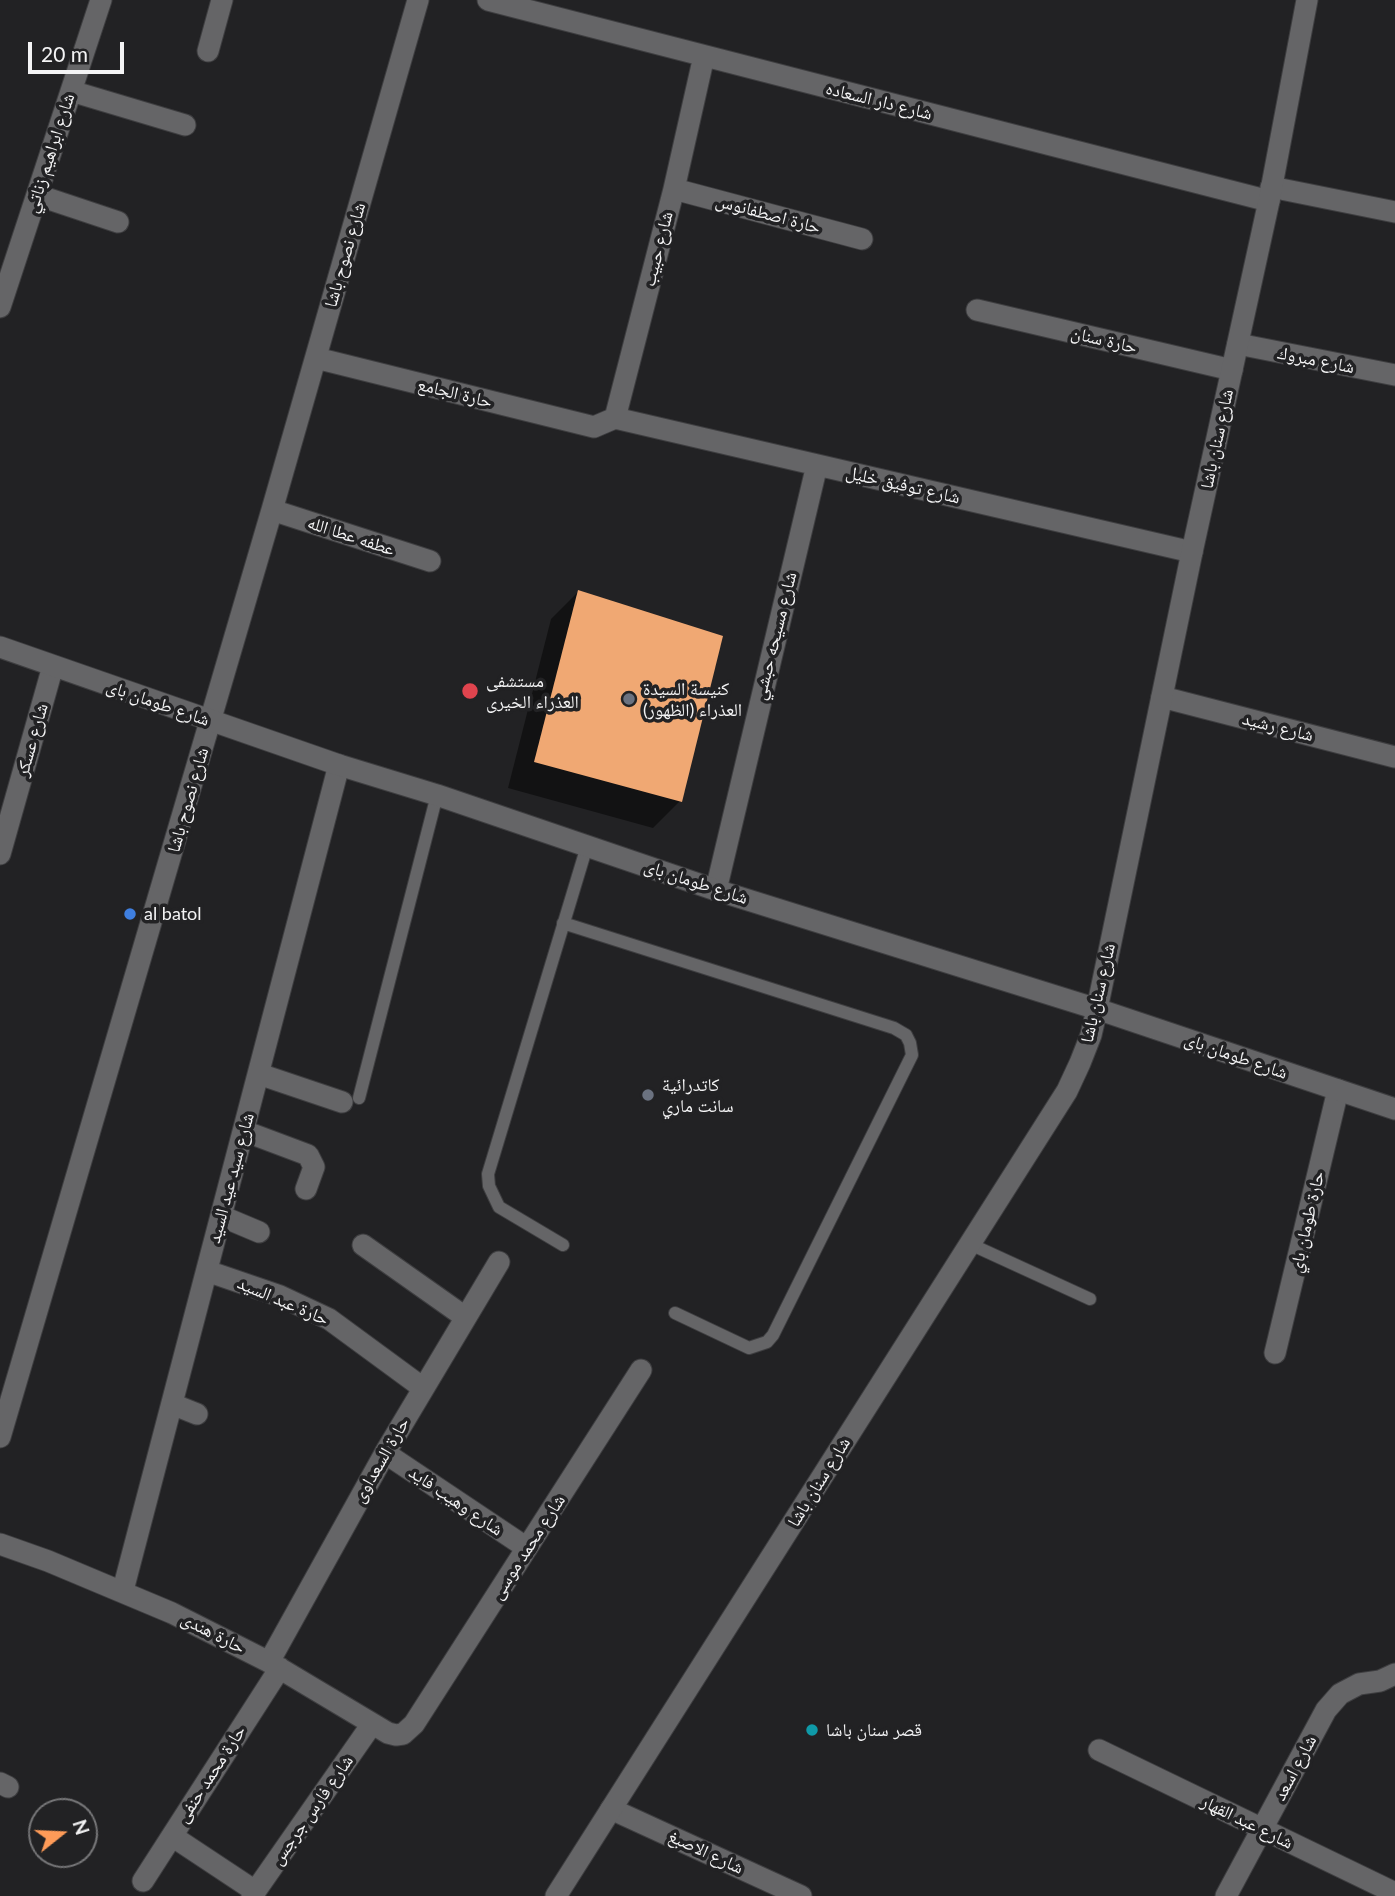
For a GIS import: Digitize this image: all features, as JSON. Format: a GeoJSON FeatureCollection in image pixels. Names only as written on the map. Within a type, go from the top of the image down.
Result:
{"type":"FeatureCollection","features":[{"type":"Feature","properties":{"kind":"street","name":"شارع ابراهيم زناتي"},"geometry":{"type":"LineString","coordinates":[[0,307],[101,0]]}},
{"type":"Feature","properties":{"kind":"street"},"geometry":{"type":"LineString","coordinates":[[208,51],[222,0]]}},
{"type":"Feature","properties":{"kind":"street","name":"شارع نصوح باشا"},"geometry":{"type":"LineString","coordinates":[[0,1437],[211,722],[418,0]]}},
{"type":"Feature","properties":{"kind":"street","name":"شارع دار السعاده"},"geometry":{"type":"LineString","coordinates":[[488,0],[704,56],[1270,194],[1395,212]]}},
{"type":"Feature","properties":{"kind":"street","name":"شارع سنان باشا"},"geometry":{"type":"LineString","coordinates":[[556,1896],[1067,1091],[1091,1035],[1270,194],[1307,0]]}},
{"type":"Feature","properties":{"kind":"street","name":"شارع حبيب"},"geometry":{"type":"LineString","coordinates":[[615,418],[674,189],[704,56]]}},
{"type":"Feature","properties":{"kind":"street"},"geometry":{"type":"LineString","coordinates":[[71,91],[185,125]]}},
{"type":"Feature","properties":{"kind":"street","name":"حارة اصطفانوس"},"geometry":{"type":"LineString","coordinates":[[674,189],[862,239]]}},
{"type":"Feature","properties":{"kind":"street"},"geometry":{"type":"LineString","coordinates":[[37,195],[118,222]]}},
{"type":"Feature","properties":{"kind":"street","name":"حارة سنان"},"geometry":{"type":"LineString","coordinates":[[977,310],[1232,370]]}},
{"type":"Feature","properties":{"kind":"street","name":"شارع مبروك"},"geometry":{"type":"LineString","coordinates":[[1238,344],[1395,375]]}},
{"type":"Feature","properties":{"kind":"street","name":"حارة الجامع"},"geometry":{"type":"LineString","coordinates":[[316,358],[594,427],[615,418]]}},
{"type":"Feature","properties":{"kind":"street","name":"شارع توفيق خليل"},"geometry":{"type":"LineString","coordinates":[[615,418],[1192,552]]}},
{"type":"Feature","properties":{"kind":"street","name":"شارع مسيحه حبشي"},"geometry":{"type":"LineString","coordinates":[[716,890],[817,465]]}},
{"type":"Feature","properties":{"kind":"street","name":"عطفه عطا الله"},"geometry":{"type":"LineString","coordinates":[[272,510],[430,561]]}},
{"type":"Feature","properties":{"kind":"street","name":"شارع طومان باى"},"geometry":{"type":"LineString","coordinates":[[0,648],[211,722],[716,890],[1097,1009],[1395,1109]]}},
{"type":"Feature","properties":{"kind":"street","name":"شارع عسكر"},"geometry":{"type":"LineString","coordinates":[[0,855],[53,666]]}},
{"type":"Feature","properties":{"kind":"street","name":"شارع رشيد"},"geometry":{"type":"LineString","coordinates":[[1162,698],[1395,757]]}},
{"type":"Feature","properties":{"kind":"street","name":"شارع سيد عيد السيد"},"geometry":{"type":"LineString","coordinates":[[123,1590],[339,765]]}},
{"type":"Feature","properties":{"kind":"street"},"geometry":{"type":"LineString","coordinates":[[258,1074],[351,1100]]}},
{"type":"Feature","properties":{"kind":"street","name":"حارة طومان باي"},"geometry":{"type":"LineString","coordinates":[[1275,1353],[1338,1090]]}},
{"type":"Feature","properties":{"kind":"street"},"geometry":{"type":"LineString","coordinates":[[244,1131],[309,1155],[314,1167],[306,1189]]}},
{"type":"Feature","properties":{"kind":"street"},"geometry":{"type":"LineString","coordinates":[[221,1216],[259,1232]]}},
{"type":"Feature","properties":{"kind":"street"},"geometry":{"type":"LineString","coordinates":[[363,1245],[465,1317]]}},
{"type":"Feature","properties":{"kind":"street","name":"حارة السعداوى"},"geometry":{"type":"LineString","coordinates":[[274,1665],[385,1453],[499,1262]]}},
{"type":"Feature","properties":{"kind":"street","name":"حارة عبد السيد"},"geometry":{"type":"LineString","coordinates":[[207,1271],[280,1296],[329,1319],[423,1388]]}},
{"type":"Feature","properties":{"kind":"street","name":"شارع محمد موسى"},"geometry":{"type":"LineString","coordinates":[[414,1724],[641,1370]]}},
{"type":"Feature","properties":{"kind":"street"},"geometry":{"type":"LineString","coordinates":[[172,1405],[197,1414]]}},
{"type":"Feature","properties":{"kind":"street","name":"شارع وهيب فايد"},"geometry":{"type":"LineString","coordinates":[[385,1453],[527,1548]]}},
{"type":"Feature","properties":{"kind":"street","name":"حارة هندى"},"geometry":{"type":"LineString","coordinates":[[0,1544],[123,1590],[172,1612],[274,1665],[372,1724],[396,1735],[410,1730],[414,1724]]}},
{"type":"Feature","properties":{"kind":"street","name":"حارة محمد حنفى"},"geometry":{"type":"LineString","coordinates":[[143,1881],[274,1665]]}},
{"type":"Feature","properties":{"kind":"street","name":"شارع اسعد"},"geometry":{"type":"LineString","coordinates":[[1226,1896],[1326,1710],[1340,1694],[1359,1684],[1380,1681],[1395,1674]]}},
{"type":"Feature","properties":{"kind":"street","name":"شارع فارس جرجس"},"geometry":{"type":"LineString","coordinates":[[254,1894],[372,1724]]}},
{"type":"Feature","properties":{"kind":"street","name":"شارع عبد القهار"},"geometry":{"type":"LineString","coordinates":[[1099,1751],[1395,1894]]}},
{"type":"Feature","properties":{"kind":"street","name":"شارع الاصبغ"},"geometry":{"type":"LineString","coordinates":[[611,1809],[801,1896]]}},
{"type":"Feature","properties":{"kind":"street"},"geometry":{"type":"LineString","coordinates":[[172,1836],[254,1894]]}},
{"type":"Feature","properties":{"kind":"lane"},"geometry":{"type":"LineString","coordinates":[[351,1100],[437,795]]}},
{"type":"Feature","properties":{"kind":"lane"},"geometry":{"type":"LineString","coordinates":[[563,1245],[499,1207],[489,1185],[488,1174],[587,846]]}},
{"type":"Feature","properties":{"kind":"lane"},"geometry":{"type":"LineString","coordinates":[[563,923],[894,1028],[906,1035],[910,1043],[912,1055],[773,1335],[767,1342],[749,1348],[675,1313]]}},
{"type":"Feature","properties":{"kind":"lane"},"geometry":{"type":"LineString","coordinates":[[970,1244],[1090,1299]]}},
{"type":"Feature","properties":{"kind":"building","name":"كنيسة السيدة العذراء (الظهور)"},"geometry":{"type":"Polygon","coordinates":[[[578,590],[723,636],[682,802],[534,762],[578,590]]]}},
{"type":"Feature","properties":{"kind":"place","name":"مستشفى العذراء الخيرى"},"geometry":{"type":"Point","coordinates":[470,691]}},
{"type":"Feature","properties":{"kind":"place","name":"كنيسة السيدة العذراء (الظهور)"},"geometry":{"type":"Point","coordinates":[629,699]}},
{"type":"Feature","properties":{"kind":"place","name":"al batol"},"geometry":{"type":"Point","coordinates":[130,914]}},
{"type":"Feature","properties":{"kind":"place","name":"كاتدرائية سانت ماري"},"geometry":{"type":"Point","coordinates":[648,1095]}},
{"type":"Feature","properties":{"kind":"place","name":"قصر سنان باشا"},"geometry":{"type":"Point","coordinates":[812,1730]}}]}
